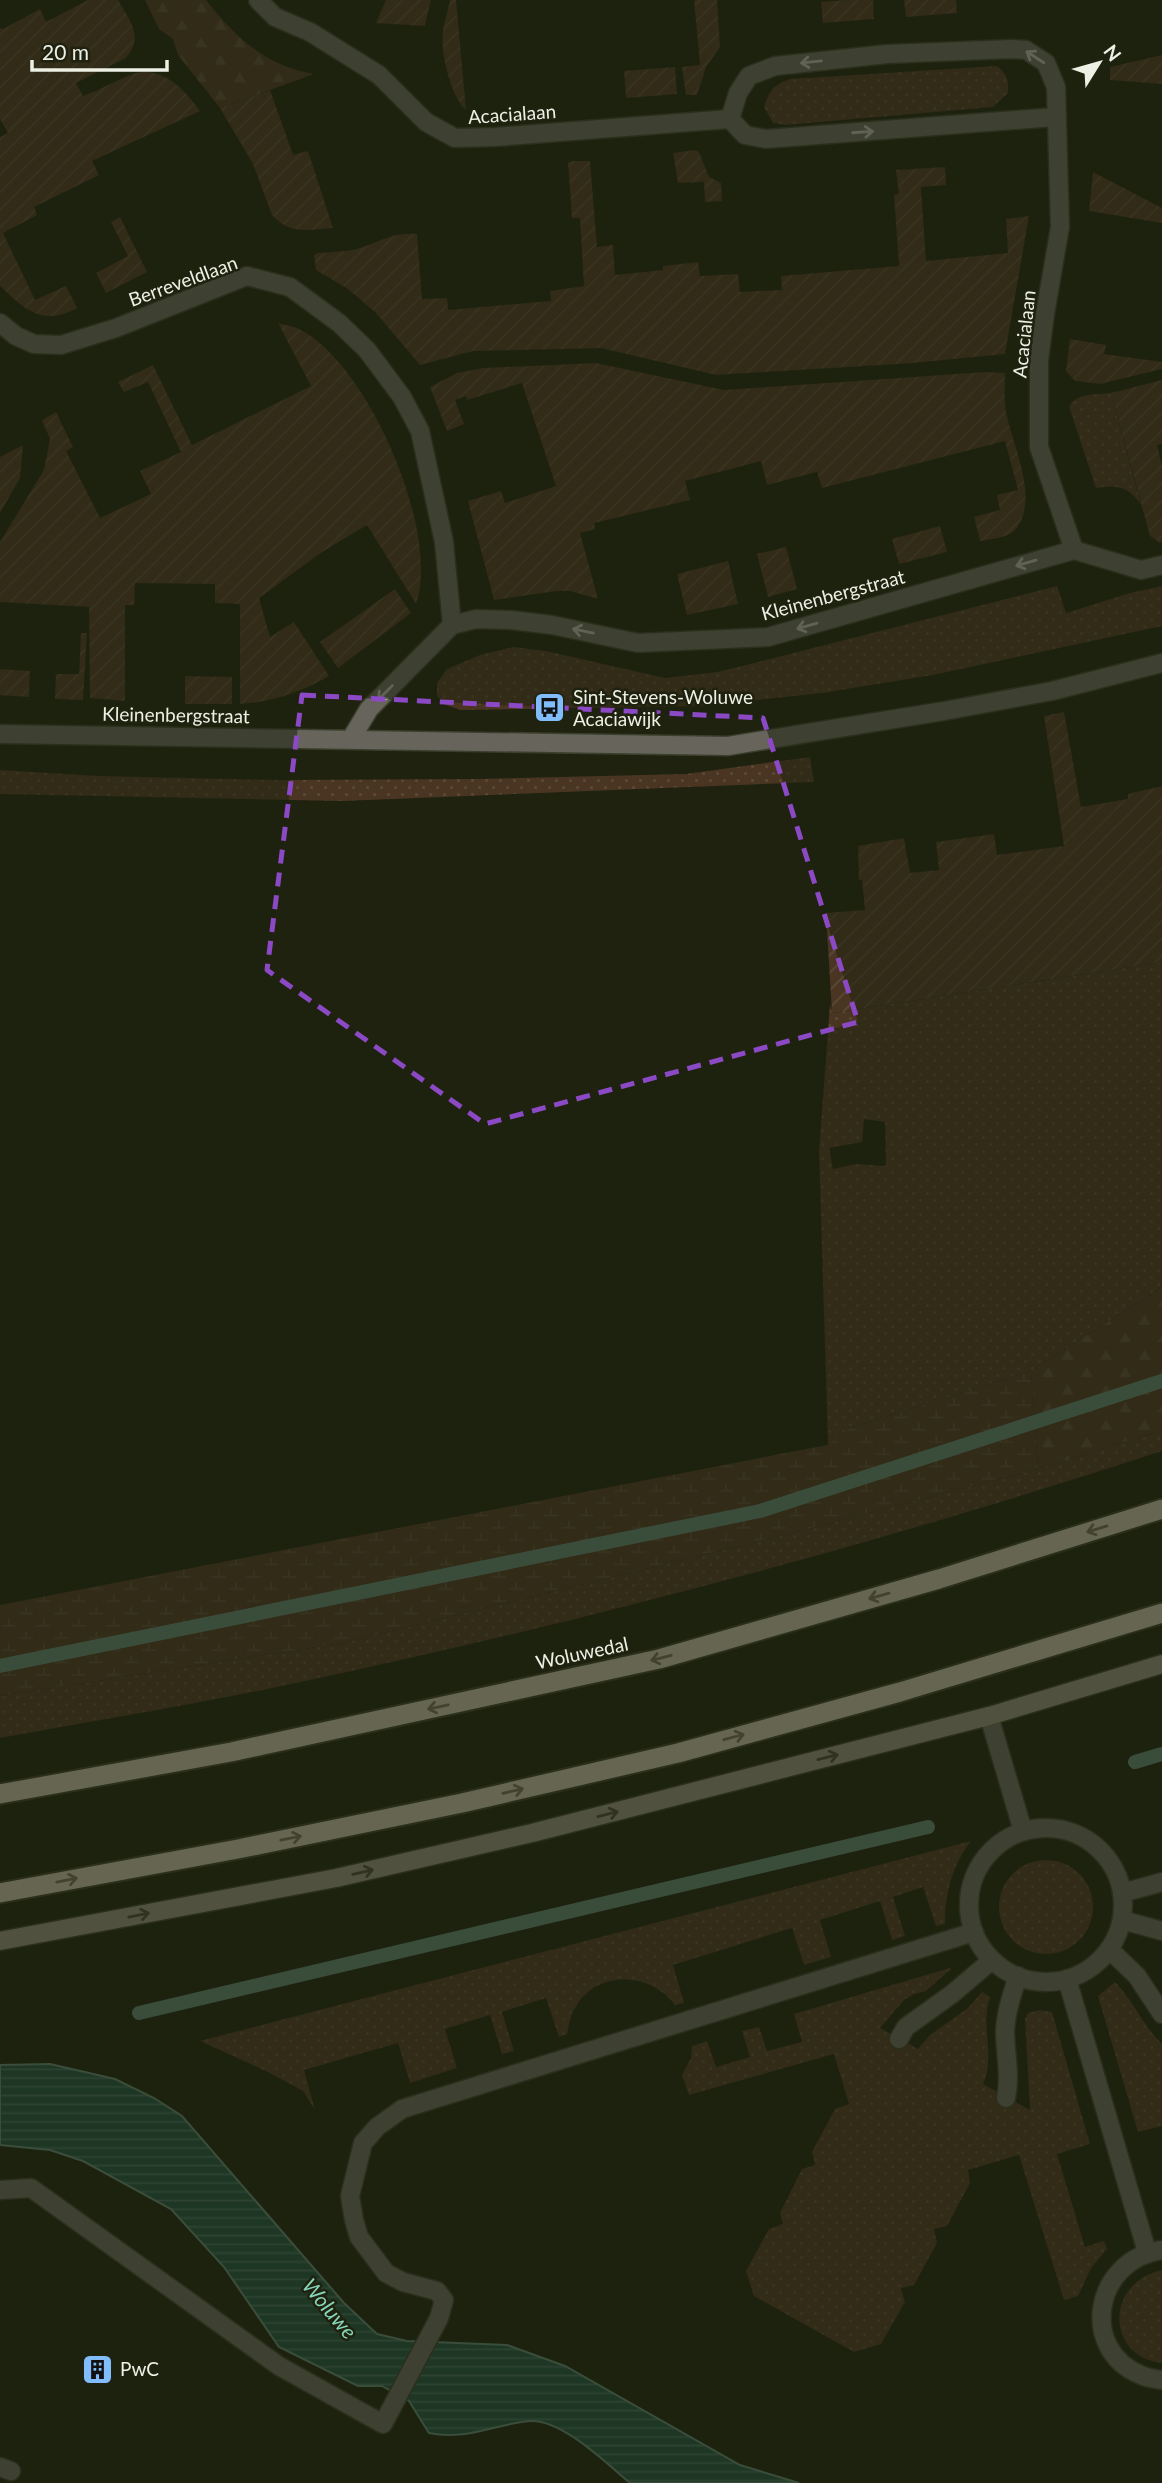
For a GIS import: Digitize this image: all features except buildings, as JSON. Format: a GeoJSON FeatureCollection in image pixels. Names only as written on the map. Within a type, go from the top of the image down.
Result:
{"type":"FeatureCollection","features":[{"type":"Feature","properties":{"kind":"highway","name":"Woluwedal"},"geometry":{"type":"LineString","coordinates":[[0,1794],[231,1752],[659,1659],[939,1579],[1162,1509]]}},
{"type":"Feature","properties":{"kind":"highway"},"geometry":{"type":"LineString","coordinates":[[0,1893],[238,1849],[462,1803],[678,1753],[900,1692],[1162,1613]]}},
{"type":"Feature","properties":{"kind":"main road"},"geometry":{"type":"LineString","coordinates":[[0,1941],[336,1878],[532,1833],[989,1716],[1162,1664]]}},
{"type":"Feature","properties":{"kind":"street","name":"Acacialaan"},"geometry":{"type":"LineString","coordinates":[[258,0],[275,18],[310,32],[379,75],[426,122],[455,138],[730,119],[738,93],[749,76],[775,66],[887,54],[1012,49],[1026,50],[1046,63],[1056,87],[1060,227],[1039,360],[1039,447],[1074,550]]}},
{"type":"Feature","properties":{"kind":"street"},"geometry":{"type":"LineString","coordinates":[[730,119],[745,135],[766,139],[1055,117]]}},
{"type":"Feature","properties":{"kind":"street","name":"Berreveldlaan"},"geometry":{"type":"LineString","coordinates":[[0,323],[16,336],[34,344],[61,345],[116,328],[247,276],[289,287],[339,323],[368,350],[402,397],[420,431],[444,542],[452,625]]}},
{"type":"Feature","properties":{"kind":"street"},"geometry":{"type":"LineString","coordinates":[[1074,550],[1140,570],[1162,565]]}},
{"type":"Feature","properties":{"kind":"street","name":"Kleinenbergstraat"},"geometry":{"type":"LineString","coordinates":[[452,625],[476,620],[511,620],[552,625],[638,643],[768,637],[1074,550]]}},
{"type":"Feature","properties":{"kind":"street"},"geometry":{"type":"LineString","coordinates":[[351,739],[369,709],[452,625]]}},
{"type":"Feature","properties":{"kind":"street","name":"Kleinenbergstraat"},"geometry":{"type":"LineString","coordinates":[[0,734],[727,746],[1052,691],[1162,663]]}},
{"type":"Feature","properties":{"kind":"street"},"geometry":{"type":"LineString","coordinates":[[989,1716],[1023,1831]]}},
{"type":"Feature","properties":{"kind":"street"},"geometry":{"type":"LineString","coordinates":[[1049,1828],[1075,1833],[1098,1847],[1114,1868],[1122,1893],[1122,1920],[1118,1935],[1098,1962],[1067,1979],[1034,1980],[1018,1976],[992,1960],[981,1947],[974,1932],[969,1907],[973,1882],[983,1860],[1001,1842],[1023,1831],[1049,1828]]}},
{"type":"Feature","properties":{"kind":"street"},"geometry":{"type":"LineString","coordinates":[[1122,1893],[1162,1882]]}},
{"type":"Feature","properties":{"kind":"street"},"geometry":{"type":"LineString","coordinates":[[1122,1920],[1162,1931]]}},
{"type":"Feature","properties":{"kind":"street"},"geometry":{"type":"LineString","coordinates":[[0,2190],[32,2188],[279,2366],[383,2424],[439,2318],[444,2301],[437,2291],[403,2282],[386,2273],[359,2237],[350,2196],[363,2143],[377,2127],[402,2109],[974,1932]]}},
{"type":"Feature","properties":{"kind":"street"},"geometry":{"type":"LineString","coordinates":[[1109,1949],[1137,1976],[1162,2014]]}},
{"type":"Feature","properties":{"kind":"street"},"geometry":{"type":"LineString","coordinates":[[900,2039],[906,2027],[952,1994],[992,1960]]}},
{"type":"Feature","properties":{"kind":"street"},"geometry":{"type":"LineString","coordinates":[[1006,2098],[1009,2086],[1005,2031],[1007,2011],[1018,1976]]}},
{"type":"Feature","properties":{"kind":"street"},"geometry":{"type":"LineString","coordinates":[[1067,1979],[1155,2251],[1127,2263],[1112,2279],[1103,2300],[1102,2322],[1108,2344],[1121,2362],[1139,2375],[1162,2380]]}},
{"type":"Feature","properties":{"kind":"highlighted area"},"geometry":{"type":"Polygon","coordinates":[[[302,695],[763,718],[858,1022],[485,1124],[267,970],[302,695]]]}},
{"type":"Feature","properties":{"kind":"green space"},"geometry":{"type":"Polygon","coordinates":[[[88,0],[118,0],[131,22],[135,36],[126,58],[76,83],[83,96],[133,74],[154,73],[172,81],[200,111],[92,161],[99,175],[34,207],[37,215],[3,233],[35,300],[66,286],[77,308],[54,316],[44,316],[26,309],[0,286],[0,137],[8,133],[0,119],[0,28],[3,29],[40,9],[46,22],[88,0]]]}},
{"type":"Feature","properties":{"kind":"green space"},"geometry":{"type":"Polygon","coordinates":[[[145,0],[206,0],[240,38],[266,57],[314,74],[220,108],[178,55],[173,39],[159,29],[145,0]]]}},
{"type":"Feature","properties":{"kind":"green space"},"geometry":{"type":"Polygon","coordinates":[[[386,0],[431,0],[425,26],[376,23],[386,0]]]}},
{"type":"Feature","properties":{"kind":"green space"},"geometry":{"type":"Polygon","coordinates":[[[450,0],[456,0],[466,110],[451,85],[443,51],[444,28],[450,0]]]}},
{"type":"Feature","properties":{"kind":"green space"},"geometry":{"type":"Polygon","coordinates":[[[694,0],[717,0],[720,47],[706,67],[697,95],[686,95],[682,67],[700,65],[694,0]]]}},
{"type":"Feature","properties":{"kind":"green space"},"geometry":{"type":"Polygon","coordinates":[[[873,0],[874,19],[823,23],[821,2],[873,0]]]}},
{"type":"Feature","properties":{"kind":"green space"},"geometry":{"type":"Polygon","coordinates":[[[904,0],[956,0],[957,13],[906,17],[904,0]]]}},
{"type":"Feature","properties":{"kind":"green space"},"geometry":{"type":"Polygon","coordinates":[[[1162,55],[1162,84],[1110,80],[1110,67],[1162,55]]]}},
{"type":"Feature","properties":{"kind":"green space"},"geometry":{"type":"Polygon","coordinates":[[[997,66],[1007,78],[1008,93],[993,107],[785,125],[773,123],[764,107],[772,89],[790,79],[997,66]]]}},
{"type":"Feature","properties":{"kind":"green space"},"geometry":{"type":"Polygon","coordinates":[[[675,67],[677,94],[626,98],[624,71],[675,67]]]}},
{"type":"Feature","properties":{"kind":"green space"},"geometry":{"type":"Polygon","coordinates":[[[270,90],[293,155],[308,151],[333,228],[300,230],[285,226],[272,215],[253,164],[220,108],[270,90]]]}},
{"type":"Feature","properties":{"kind":"green space"},"geometry":{"type":"Polygon","coordinates":[[[695,150],[699,152],[709,177],[721,183],[722,201],[705,202],[704,182],[678,183],[673,153],[695,150]]]}},
{"type":"Feature","properties":{"kind":"green space"},"geometry":{"type":"Polygon","coordinates":[[[590,161],[597,247],[613,245],[615,275],[663,270],[663,266],[698,262],[700,276],[738,274],[740,292],[782,290],[781,276],[899,266],[894,195],[899,194],[896,170],[945,167],[946,185],[921,187],[926,261],[1008,253],[1006,219],[1029,216],[1005,354],[913,363],[716,375],[601,348],[473,351],[420,365],[376,313],[348,289],[316,270],[314,255],[318,253],[352,250],[393,236],[417,234],[422,299],[447,298],[448,310],[551,301],[550,291],[584,286],[580,218],[572,218],[568,162],[590,161]]]}},
{"type":"Feature","properties":{"kind":"green space"},"geometry":{"type":"Polygon","coordinates":[[[1093,172],[1162,208],[1162,223],[1089,211],[1093,172]]]}},
{"type":"Feature","properties":{"kind":"green space"},"geometry":{"type":"Polygon","coordinates":[[[120,217],[147,272],[106,293],[96,273],[128,256],[111,222],[120,217]]]}},
{"type":"Feature","properties":{"kind":"green space"},"geometry":{"type":"Polygon","coordinates":[[[278,323],[299,329],[325,348],[350,376],[373,412],[393,452],[408,494],[418,535],[421,573],[416,604],[367,525],[322,552],[259,598],[270,637],[294,622],[329,676],[286,695],[240,704],[240,604],[215,603],[215,584],[135,583],[134,605],[125,605],[125,701],[90,698],[89,607],[0,602],[0,542],[44,470],[50,439],[42,420],[56,412],[73,447],[66,451],[100,518],[151,494],[140,471],[181,452],[148,382],[124,392],[118,382],[153,365],[192,445],[311,386],[278,323]]]}},
{"type":"Feature","properties":{"kind":"green space"},"geometry":{"type":"Polygon","coordinates":[[[1070,339],[1106,345],[1104,354],[1162,362],[1162,369],[1100,384],[1075,381],[1066,371],[1070,339]]]}},
{"type":"Feature","properties":{"kind":"green space"},"geometry":{"type":"Polygon","coordinates":[[[596,363],[724,390],[985,372],[1005,373],[1006,412],[1025,487],[1023,517],[1016,529],[1009,534],[980,541],[974,517],[1000,510],[997,495],[1018,490],[1005,441],[822,488],[817,472],[767,485],[761,461],[685,481],[690,500],[594,523],[595,529],[580,533],[598,599],[570,591],[556,591],[494,600],[468,501],[501,491],[505,503],[556,486],[522,383],[467,400],[466,396],[455,400],[464,424],[447,431],[430,387],[457,373],[483,368],[596,363]]]}},
{"type":"Feature","properties":{"kind":"green space"},"geometry":{"type":"Polygon","coordinates":[[[1162,380],[1162,444],[1157,445],[1162,466],[1160,543],[1150,536],[1111,393],[1162,380]]]}},
{"type":"Feature","properties":{"kind":"green space"},"geometry":{"type":"Polygon","coordinates":[[[1111,393],[1141,505],[1132,494],[1122,488],[1096,488],[1069,407],[1072,402],[1082,397],[1111,393]]]}},
{"type":"Feature","properties":{"kind":"green space"},"geometry":{"type":"Polygon","coordinates":[[[23,445],[20,478],[0,513],[0,457],[23,445]]]}},
{"type":"Feature","properties":{"kind":"green space"},"geometry":{"type":"Polygon","coordinates":[[[940,526],[947,552],[899,564],[892,539],[940,526]]]}},
{"type":"Feature","properties":{"kind":"green space"},"geometry":{"type":"Polygon","coordinates":[[[786,547],[797,589],[768,597],[757,554],[786,547]]]}},
{"type":"Feature","properties":{"kind":"green space"},"geometry":{"type":"Polygon","coordinates":[[[728,561],[738,604],[687,615],[677,574],[728,561]]]}},
{"type":"Feature","properties":{"kind":"green space"},"geometry":{"type":"Polygon","coordinates":[[[1057,586],[1066,613],[1162,586],[1162,626],[933,675],[822,693],[702,706],[461,710],[446,705],[437,696],[437,683],[447,669],[480,655],[513,647],[546,651],[665,678],[717,672],[1057,586]]]}},
{"type":"Feature","properties":{"kind":"green space"},"geometry":{"type":"Polygon","coordinates":[[[395,589],[411,613],[338,668],[320,642],[395,589]]]}},
{"type":"Feature","properties":{"kind":"green space"},"geometry":{"type":"Polygon","coordinates":[[[81,633],[87,633],[83,700],[55,699],[56,674],[79,674],[81,633]]]}},
{"type":"Feature","properties":{"kind":"green space"},"geometry":{"type":"Polygon","coordinates":[[[0,669],[30,671],[29,697],[0,695],[0,669]]]}},
{"type":"Feature","properties":{"kind":"green space"},"geometry":{"type":"Polygon","coordinates":[[[185,676],[232,677],[232,704],[185,704],[185,676]]]}},
{"type":"Feature","properties":{"kind":"green space"},"geometry":{"type":"Polygon","coordinates":[[[1064,712],[1081,807],[1128,799],[1128,794],[1162,786],[1162,962],[832,1013],[826,913],[865,910],[862,880],[859,880],[858,846],[904,838],[910,873],[939,870],[936,842],[994,834],[997,855],[1064,846],[1044,716],[1064,712]]]}},
{"type":"Feature","properties":{"kind":"green space"},"geometry":{"type":"Polygon","coordinates":[[[810,757],[814,782],[343,801],[0,794],[0,770],[99,776],[282,780],[477,779],[686,774],[810,757]]]}},
{"type":"Feature","properties":{"kind":"green space"},"geometry":{"type":"Polygon","coordinates":[[[1162,962],[1162,1287],[1031,1371],[850,1428],[828,1445],[819,1151],[830,1005],[833,1013],[1162,962]],[[864,1119],[862,1142],[829,1148],[833,1169],[856,1164],[886,1166],[885,1122],[864,1119]]]}},
{"type":"Feature","properties":{"kind":"green space"},"geometry":{"type":"Polygon","coordinates":[[[1162,1287],[1162,1430],[1038,1469],[1031,1371],[1162,1287]]]}},
{"type":"Feature","properties":{"kind":"green space"},"geometry":{"type":"Polygon","coordinates":[[[1031,1371],[1038,1469],[784,1535],[342,1643],[0,1696],[0,1605],[827,1445],[850,1428],[1031,1371]]]}},
{"type":"Feature","properties":{"kind":"green space"},"geometry":{"type":"Polygon","coordinates":[[[1162,1430],[1162,1451],[948,1518],[732,1579],[515,1634],[296,1683],[0,1738],[0,1696],[342,1643],[784,1535],[1038,1469],[1162,1430]]]}},
{"type":"Feature","properties":{"kind":"green space"},"geometry":{"type":"Polygon","coordinates":[[[971,1841],[951,1880],[946,1901],[945,1924],[936,1926],[923,1887],[893,1897],[905,1936],[892,1940],[880,1901],[820,1920],[831,1957],[804,1965],[792,1928],[673,1965],[684,2003],[675,2005],[665,1994],[638,1981],[610,1981],[596,1986],[584,1995],[573,2011],[567,2034],[559,2037],[546,1998],[502,2012],[514,2051],[502,2054],[490,2015],[445,2029],[457,2068],[410,2083],[398,2043],[304,2070],[315,2110],[303,2091],[200,2041],[971,1841]]]}},
{"type":"Feature","properties":{"kind":"green space"},"geometry":{"type":"Polygon","coordinates":[[[1046,1860],[1064,1863],[1080,1873],[1090,1889],[1093,1907],[1090,1925],[1080,1941],[1064,1951],[1046,1954],[1028,1951],[1012,1941],[1002,1925],[999,1907],[1002,1889],[1012,1873],[1028,1863],[1046,1860]]]}},
{"type":"Feature","properties":{"kind":"green space"},"geometry":{"type":"Polygon","coordinates":[[[953,1967],[926,1991],[904,2000],[880,2028],[918,2049],[930,2035],[968,2008],[982,1992],[990,1997],[987,2008],[988,2063],[983,2084],[1030,2110],[1025,2019],[1028,2013],[1039,2010],[1052,2012],[1090,2144],[1057,2154],[1085,2247],[1104,2241],[1107,2249],[1091,2268],[1078,2296],[1064,2300],[1019,2155],[968,2170],[970,2183],[947,2226],[934,2229],[937,2243],[914,2285],[901,2288],[905,2302],[881,2344],[854,2352],[754,2296],[746,2271],[769,2229],[783,2224],[780,2213],[802,2169],[815,2165],[812,2152],[835,2109],[849,2104],[834,2054],[689,2095],[682,2075],[691,2058],[692,2046],[707,2041],[716,2067],[750,2057],[742,2031],[759,2027],[767,2051],[802,2042],[794,2014],[953,1967]]]}},
{"type":"Feature","properties":{"kind":"green space"},"geometry":{"type":"Polygon","coordinates":[[[1115,1982],[1162,2044],[1162,2126],[1138,2132],[1098,1996],[1115,1982]]]}},
{"type":"Feature","properties":{"kind":"green space"},"geometry":{"type":"Polygon","coordinates":[[[1162,2270],[1162,2363],[1144,2358],[1130,2348],[1122,2334],[1119,2319],[1122,2304],[1130,2289],[1143,2277],[1162,2270]]]}},
{"type":"Feature","properties":{"kind":"water","name":"Woluwe"},"geometry":{"type":"Polygon","coordinates":[[[50,2064],[115,2079],[154,2098],[182,2116],[344,2303],[377,2334],[407,2341],[507,2345],[565,2366],[740,2465],[799,2483],[630,2483],[583,2444],[543,2422],[530,2421],[455,2435],[429,2433],[409,2401],[382,2386],[358,2386],[279,2347],[224,2267],[171,2209],[83,2161],[50,2150],[0,2145],[0,2065],[50,2064]]]}},
{"type":"Feature","properties":{"kind":"waterway"},"geometry":{"type":"LineString","coordinates":[[0,1666],[760,1511],[1162,1381]]}},
{"type":"Feature","properties":{"kind":"waterway"},"geometry":{"type":"LineString","coordinates":[[1135,1762],[1162,1754]]}},
{"type":"Feature","properties":{"kind":"waterway"},"geometry":{"type":"LineString","coordinates":[[139,2013],[928,1827]]}},
{"type":"Feature","properties":{"kind":"place","name":"Sint-Stevens-Woluwe Acaciawijk"},"geometry":{"type":"Point","coordinates":[550,708]}},
{"type":"Feature","properties":{"kind":"place","name":"PwC"},"geometry":{"type":"Point","coordinates":[97,2369]}}]}
